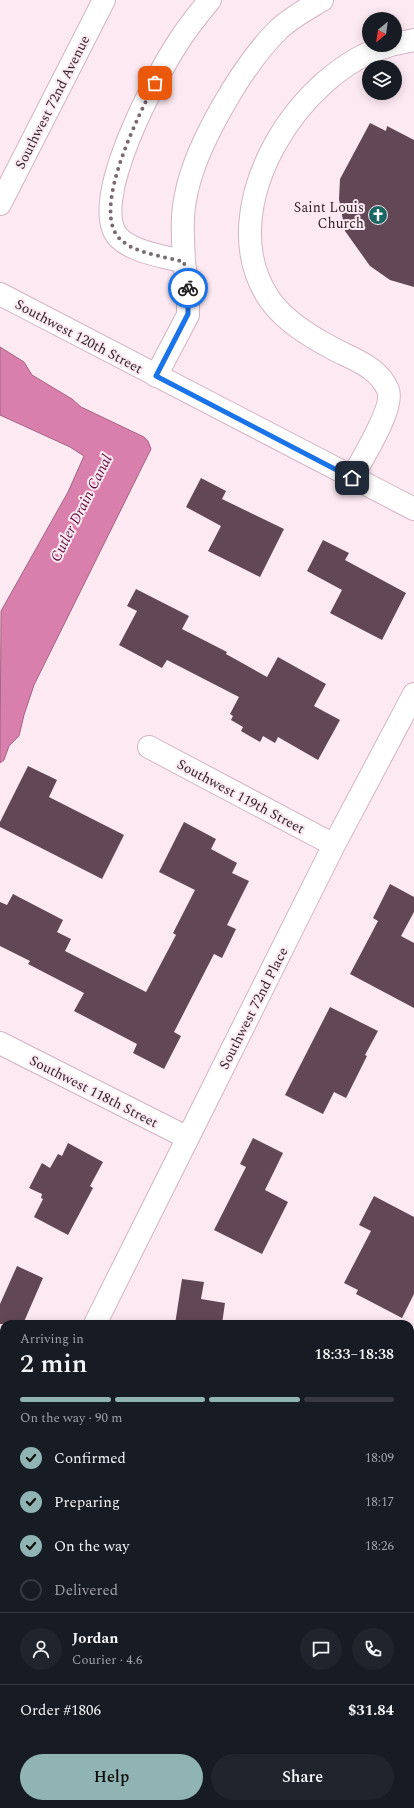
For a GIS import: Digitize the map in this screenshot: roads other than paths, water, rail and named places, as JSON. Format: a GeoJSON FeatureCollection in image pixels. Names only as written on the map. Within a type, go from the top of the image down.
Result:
{"type":"FeatureCollection","features":[{"type":"Feature","properties":{"kind":"street","name":"Southwest 72nd Avenue"},"geometry":{"type":"LineString","coordinates":[[0,204],[104,0]]}},
{"type":"Feature","properties":{"kind":"street"},"geometry":{"type":"LineString","coordinates":[[184,262],[130,246],[118,237],[112,224],[111,200],[115,179],[123,153],[141,111],[178,42],[210,0]]}},
{"type":"Feature","properties":{"kind":"street"},"geometry":{"type":"LineString","coordinates":[[156,376],[188,314],[188,290],[184,262],[182,216],[194,165],[220,112],[247,67],[279,30],[300,12],[322,0]]}},
{"type":"Feature","properties":{"kind":"street"},"geometry":{"type":"LineString","coordinates":[[402,43],[414,40]]}},
{"type":"Feature","properties":{"kind":"street"},"geometry":{"type":"LineString","coordinates":[[352,478],[384,418],[388,402],[388,392],[374,370],[330,347],[304,330],[281,313],[268,297],[259,277],[253,256],[251,228],[252,204],[261,174],[277,143],[297,111],[316,89],[337,72],[362,56],[373,52]]}},
{"type":"Feature","properties":{"kind":"street","name":"Southwest 120th Street"},"geometry":{"type":"LineString","coordinates":[[0,294],[414,509]]}},
{"type":"Feature","properties":{"kind":"street","name":"Southwest 72nd Place"},"geometry":{"type":"LineString","coordinates":[[97,1320],[334,845],[414,694]]}},
{"type":"Feature","properties":{"kind":"street","name":"Southwest 119th Street"},"geometry":{"type":"LineString","coordinates":[[149,747],[334,845]]}},
{"type":"Feature","properties":{"kind":"street","name":"Southwest 118th Street"},"geometry":{"type":"LineString","coordinates":[[0,1043],[188,1138]]}},
{"type":"Feature","properties":{"kind":"water","name":"Cutler Drain Canal"},"geometry":{"type":"Polygon","coordinates":[[[0,347],[24,362],[32,375],[72,399],[81,407],[144,437],[148,441],[151,449],[34,685],[19,736],[9,746],[4,760],[0,763],[1,611],[68,492],[84,456],[70,447],[0,415],[0,347]]]}},
{"type":"Feature","properties":{"kind":"place","name":"Saint Louis Church"},"geometry":{"type":"Point","coordinates":[378,215]}}]}
